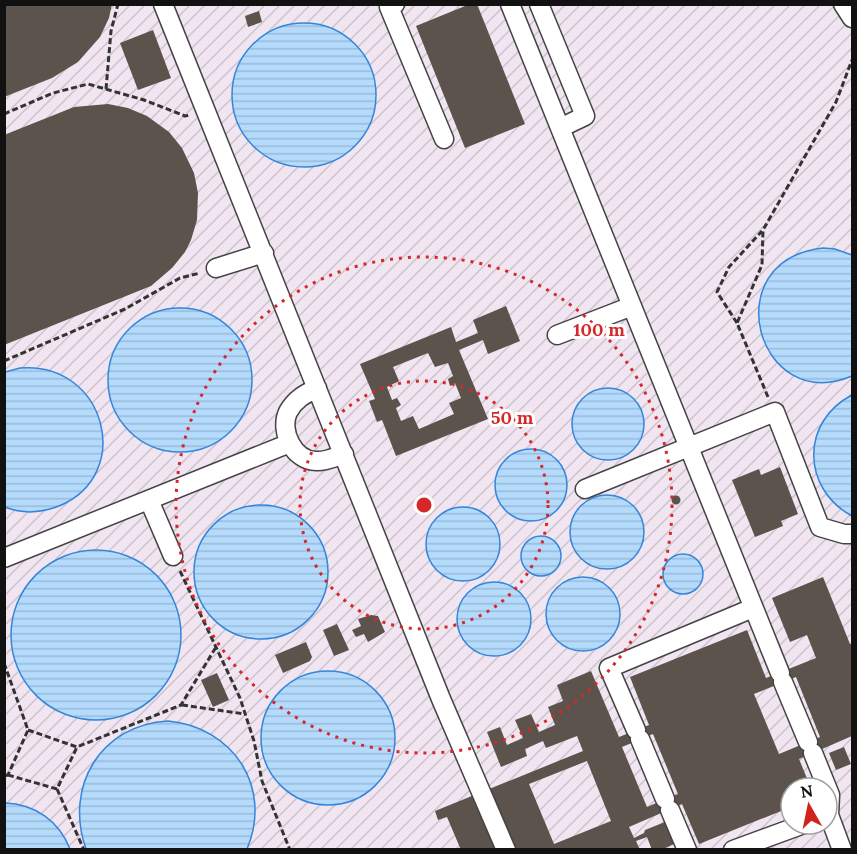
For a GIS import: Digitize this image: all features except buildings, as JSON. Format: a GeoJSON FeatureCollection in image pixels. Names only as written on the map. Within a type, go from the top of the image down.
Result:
{"type":"FeatureCollection","features":[{"type":"Feature","properties":{"kind":"lane"},"geometry":{"type":"LineString","coordinates":[[163,4],[441,699],[506,849]]}},
{"type":"Feature","properties":{"kind":"lane"},"geometry":{"type":"LineString","coordinates":[[395,4],[390,7],[444,139]]}},
{"type":"Feature","properties":{"kind":"lane"},"geometry":{"type":"LineString","coordinates":[[510,4],[822,776]]}},
{"type":"Feature","properties":{"kind":"lane"},"geometry":{"type":"LineString","coordinates":[[539,4],[585,116],[560,128]]}},
{"type":"Feature","properties":{"kind":"lane"},"geometry":{"type":"LineString","coordinates":[[843,4],[852,18]]}},
{"type":"Feature","properties":{"kind":"lane"},"geometry":{"type":"LineString","coordinates":[[216,268],[264,253]]}},
{"type":"Feature","properties":{"kind":"lane"},"geometry":{"type":"LineString","coordinates":[[556,335],[632,306]]}},
{"type":"Feature","properties":{"kind":"lane"},"geometry":{"type":"LineString","coordinates":[[317,388],[298,398],[288,412],[285,426],[290,443],[300,457],[314,462],[344,454]]}},
{"type":"Feature","properties":{"kind":"lane"},"geometry":{"type":"LineString","coordinates":[[585,489],[774,412],[820,527],[852,534]]}},
{"type":"Feature","properties":{"kind":"lane"},"geometry":{"type":"LineString","coordinates":[[4,558],[290,443]]}},
{"type":"Feature","properties":{"kind":"lane"},"geometry":{"type":"LineString","coordinates":[[149,500],[173,556]]}},
{"type":"Feature","properties":{"kind":"lane"},"geometry":{"type":"LineString","coordinates":[[687,849],[609,668],[753,608]]}},
{"type":"Feature","properties":{"kind":"lane"},"geometry":{"type":"LineString","coordinates":[[733,849],[779,833]]}},
{"type":"Feature","properties":{"kind":"path"},"geometry":{"type":"LineString","coordinates":[[106,89],[111,31],[118,4]]}},
{"type":"Feature","properties":{"kind":"path"},"geometry":{"type":"LineString","coordinates":[[774,412],[737,323],[717,292],[729,267],[763,230],[836,102],[852,60]]}},
{"type":"Feature","properties":{"kind":"path"},"geometry":{"type":"LineString","coordinates":[[4,114],[52,93],[88,84],[144,100],[185,116],[207,112]]}},
{"type":"Feature","properties":{"kind":"path"},"geometry":{"type":"LineString","coordinates":[[737,323],[762,265],[763,230]]}},
{"type":"Feature","properties":{"kind":"path"},"geometry":{"type":"LineString","coordinates":[[4,361],[125,309],[180,278],[216,268]]}},
{"type":"Feature","properties":{"kind":"path"},"geometry":{"type":"LineString","coordinates":[[173,556],[240,698],[254,741],[262,781],[290,849]]}},
{"type":"Feature","properties":{"kind":"path"},"geometry":{"type":"LineString","coordinates":[[181,705],[216,647]]}},
{"type":"Feature","properties":{"kind":"path"},"geometry":{"type":"LineString","coordinates":[[4,663],[28,730],[6,775],[57,789]]}},
{"type":"Feature","properties":{"kind":"path"},"geometry":{"type":"LineString","coordinates":[[28,730],[77,747],[181,705],[245,714]]}},
{"type":"Feature","properties":{"kind":"path"},"geometry":{"type":"LineString","coordinates":[[77,747],[57,789],[84,849]]}},
{"type":"Feature","properties":{"kind":"shaded area"},"geometry":{"type":"Polygon","coordinates":[[[5,5],[852,5],[852,849],[5,850],[5,5]]]}},
{"type":"Feature","properties":{"kind":"water"},"geometry":{"type":"Polygon","coordinates":[[[304,23],[318,24],[332,29],[355,44],[370,67],[375,81],[375,109],[370,123],[355,146],[332,161],[318,166],[304,167],[290,166],[276,161],[253,146],[238,123],[233,109],[232,95],[233,81],[238,67],[253,44],[276,29],[290,24],[304,23]]]}},
{"type":"Feature","properties":{"kind":"water"},"geometry":{"type":"Polygon","coordinates":[[[823,248],[835,249],[852,255],[852,376],[819,382],[792,375],[772,356],[761,332],[759,304],[768,279],[789,259],[823,248]]]}},
{"type":"Feature","properties":{"kind":"water"},"geometry":{"type":"Polygon","coordinates":[[[180,308],[208,313],[231,329],[247,352],[252,380],[247,408],[231,431],[208,447],[180,452],[152,447],[129,431],[113,408],[108,380],[113,352],[129,329],[152,313],[180,308]]]}},
{"type":"Feature","properties":{"kind":"water"},"geometry":{"type":"Polygon","coordinates":[[[20,368],[49,371],[73,382],[90,400],[100,423],[103,447],[97,470],[83,491],[59,506],[45,510],[25,512],[5,507],[5,372],[20,368]]]}},
{"type":"Feature","properties":{"kind":"water"},"geometry":{"type":"Polygon","coordinates":[[[608,388],[628,394],[638,404],[644,424],[638,444],[628,454],[608,460],[588,454],[578,444],[572,424],[578,404],[588,394],[608,388]]]}},
{"type":"Feature","properties":{"kind":"water"},"geometry":{"type":"Polygon","coordinates":[[[852,395],[852,516],[836,504],[824,490],[816,473],[814,456],[816,438],[823,422],[835,407],[852,395]]]}},
{"type":"Feature","properties":{"kind":"water"},"geometry":{"type":"Polygon","coordinates":[[[538,449],[557,459],[565,471],[567,485],[565,499],[557,511],[545,519],[524,521],[505,511],[497,499],[495,478],[505,459],[517,451],[538,449]]]}},
{"type":"Feature","properties":{"kind":"water"},"geometry":{"type":"Polygon","coordinates":[[[607,495],[621,498],[633,506],[641,518],[644,532],[641,546],[633,558],[621,566],[607,569],[593,566],[581,558],[573,546],[570,532],[573,518],[581,506],[593,498],[607,495]]]}},
{"type":"Feature","properties":{"kind":"water"},"geometry":{"type":"Polygon","coordinates":[[[261,505],[286,510],[308,525],[323,547],[328,572],[323,597],[308,619],[286,634],[261,639],[236,634],[214,619],[199,597],[194,572],[199,547],[214,525],[236,510],[261,505]]]}},
{"type":"Feature","properties":{"kind":"water"},"geometry":{"type":"Polygon","coordinates":[[[463,507],[477,510],[489,518],[497,530],[500,544],[497,558],[489,570],[477,578],[463,581],[449,578],[437,570],[429,558],[426,544],[429,530],[437,518],[449,510],[463,507]]]}},
{"type":"Feature","properties":{"kind":"water"},"geometry":{"type":"Polygon","coordinates":[[[541,536],[555,542],[561,556],[555,570],[541,576],[527,570],[521,556],[527,542],[541,536]]]}},
{"type":"Feature","properties":{"kind":"water"},"geometry":{"type":"Polygon","coordinates":[[[96,550],[113,551],[129,556],[156,575],[175,602],[180,618],[180,652],[175,668],[156,695],[129,714],[113,719],[96,720],[79,719],[63,714],[36,695],[17,668],[12,652],[11,635],[12,618],[17,602],[36,575],[63,556],[79,551],[96,550]]]}},
{"type":"Feature","properties":{"kind":"water"},"geometry":{"type":"Polygon","coordinates":[[[683,554],[697,560],[703,574],[697,588],[683,594],[669,588],[663,574],[669,560],[683,554]]]}},
{"type":"Feature","properties":{"kind":"water"},"geometry":{"type":"Polygon","coordinates":[[[583,577],[597,580],[609,588],[617,600],[620,614],[617,628],[609,640],[597,648],[583,651],[569,648],[557,640],[549,628],[546,614],[549,600],[557,588],[569,580],[583,577]]]}},
{"type":"Feature","properties":{"kind":"water"},"geometry":{"type":"Polygon","coordinates":[[[494,582],[508,585],[520,593],[528,605],[531,619],[528,633],[520,645],[508,653],[494,656],[480,653],[468,645],[460,633],[457,619],[460,605],[468,593],[480,585],[494,582]]]}},
{"type":"Feature","properties":{"kind":"water"},"geometry":{"type":"Polygon","coordinates":[[[328,671],[353,676],[375,691],[390,713],[395,738],[390,763],[375,785],[353,800],[328,805],[303,800],[281,785],[266,763],[261,738],[266,713],[281,691],[303,676],[328,671]]]}},
{"type":"Feature","properties":{"kind":"water"},"geometry":{"type":"Polygon","coordinates":[[[168,721],[191,726],[211,735],[228,748],[242,764],[251,783],[255,804],[254,826],[247,849],[86,849],[80,826],[80,803],[84,782],[93,763],[106,747],[123,734],[144,725],[168,721]]]}},
{"type":"Feature","properties":{"kind":"water"},"geometry":{"type":"Polygon","coordinates":[[[5,803],[26,807],[45,816],[53,822],[70,849],[5,849],[5,803]]]}}]}
